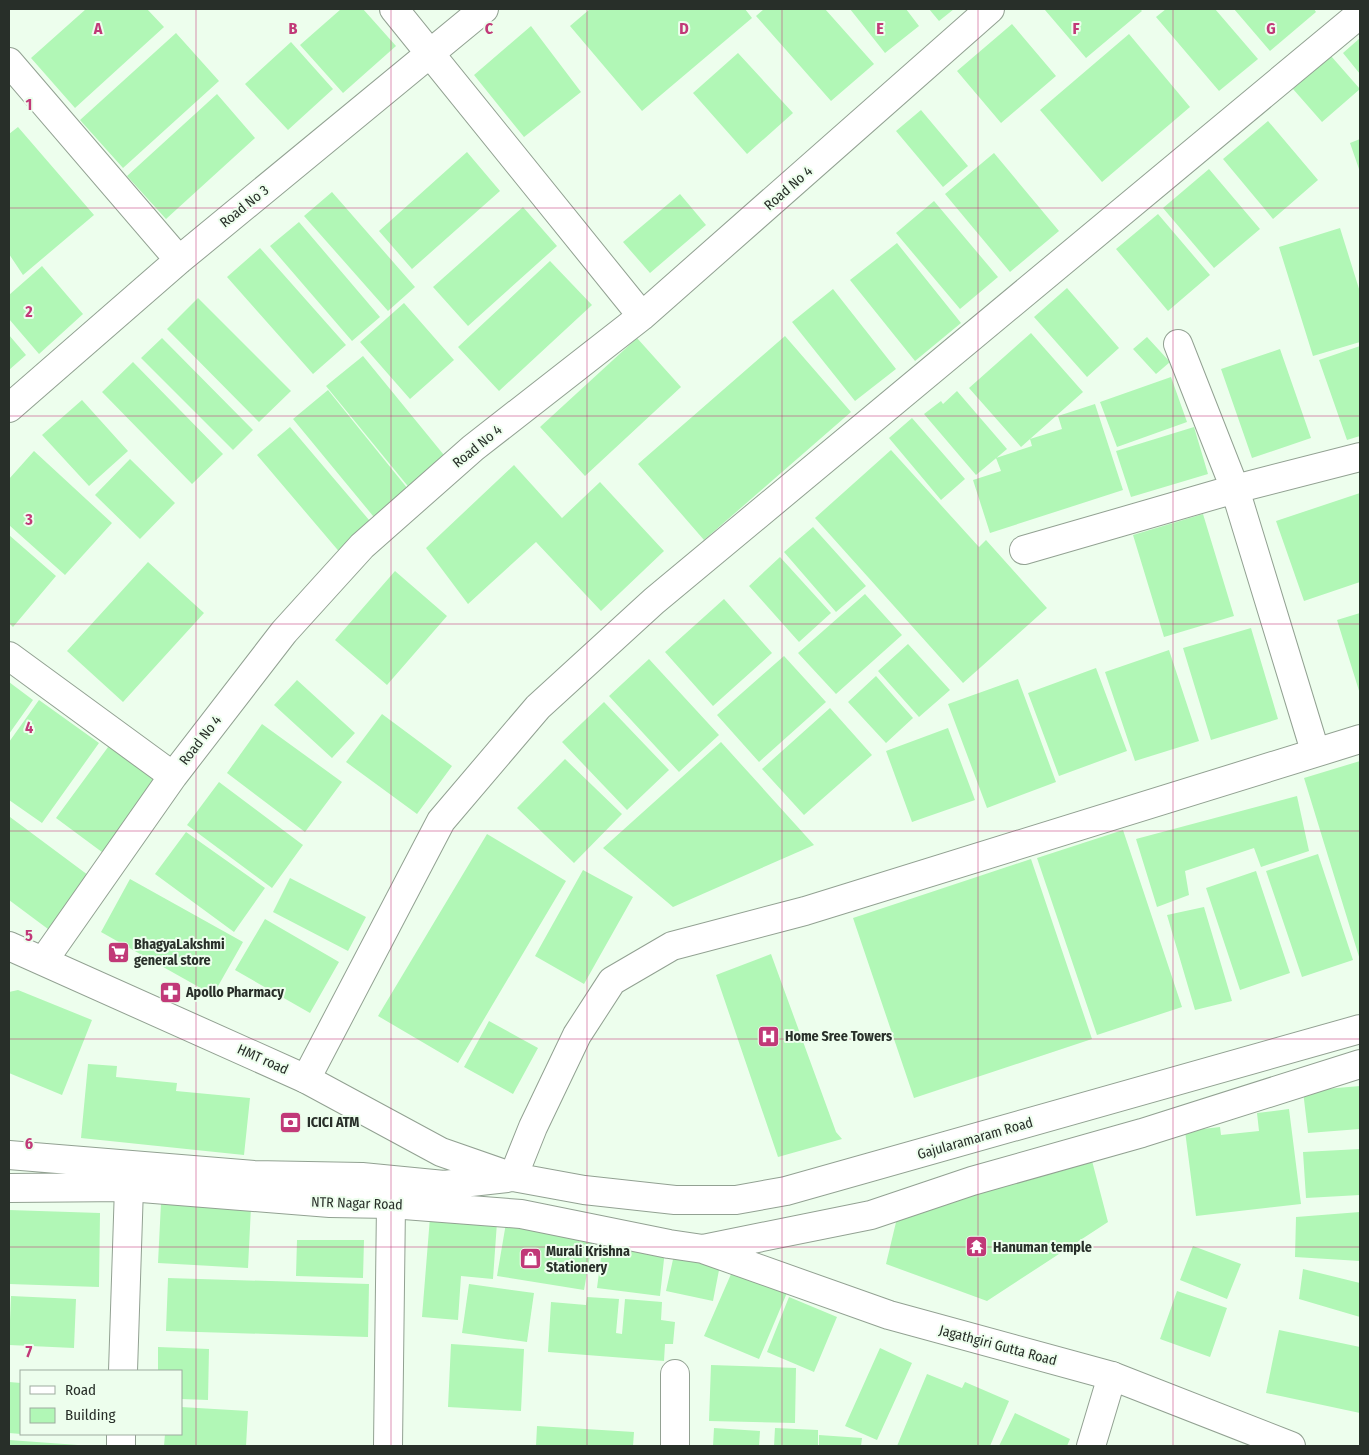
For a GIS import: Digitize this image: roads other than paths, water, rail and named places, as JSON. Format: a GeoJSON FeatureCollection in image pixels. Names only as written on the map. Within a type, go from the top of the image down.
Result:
{"type":"FeatureCollection","features":[{"type":"Feature","properties":{"kind":"street"},"geometry":{"type":"LineString","coordinates":[[394,9],[642,316]]}},
{"type":"Feature","properties":{"kind":"street","name":"Road No 3"},"geometry":{"type":"LineString","coordinates":[[9,408],[179,260],[484,9]]}},
{"type":"Feature","properties":{"kind":"street","name":"Road No 4"},"geometry":{"type":"LineString","coordinates":[[44,960],[173,776],[284,632],[362,546],[473,448],[642,316],[990,9]]}},
{"type":"Feature","properties":{"kind":"street"},"geometry":{"type":"LineString","coordinates":[[306,1078],[440,821],[538,707],[654,601],[1360,14]]}},
{"type":"Feature","properties":{"kind":"street"},"geometry":{"type":"LineString","coordinates":[[9,62],[179,260]]}},
{"type":"Feature","properties":{"kind":"street"},"geometry":{"type":"LineString","coordinates":[[1178,344],[1235,488],[1315,751]]}},
{"type":"Feature","properties":{"kind":"street"},"geometry":{"type":"LineString","coordinates":[[1024,550],[1235,488],[1360,457]]}},
{"type":"Feature","properties":{"kind":"street"},"geometry":{"type":"LineString","coordinates":[[9,656],[173,776]]}},
{"type":"Feature","properties":{"kind":"street"},"geometry":{"type":"LineString","coordinates":[[513,1177],[533,1127],[576,1035],[612,981],[672,946],[805,911],[1315,751],[1360,739]]}},
{"type":"Feature","properties":{"kind":"street","name":"HMT road"},"geometry":{"type":"LineString","coordinates":[[9,946],[306,1078],[441,1152],[513,1177]]}},
{"type":"Feature","properties":{"kind":"street","name":"Gajularamaram Road"},"geometry":{"type":"LineString","coordinates":[[513,1177],[584,1190],[675,1200],[736,1200],[786,1191],[1360,1029]]}},
{"type":"Feature","properties":{"kind":"street"},"geometry":{"type":"LineString","coordinates":[[703,1249],[872,1215],[972,1181],[1142,1133],[1360,1064]]}},
{"type":"Feature","properties":{"kind":"street","name":"NTR Nagar Road"},"geometry":{"type":"LineString","coordinates":[[9,1155],[254,1174],[362,1176],[444,1185],[513,1177]]}},
{"type":"Feature","properties":{"kind":"street"},"geometry":{"type":"LineString","coordinates":[[123,1370],[129,1187]]}},
{"type":"Feature","properties":{"kind":"street","name":"NTR Nagar Road"},"geometry":{"type":"LineString","coordinates":[[9,1188],[129,1187],[330,1203],[391,1204],[521,1214],[669,1244],[703,1249]]}},
{"type":"Feature","properties":{"kind":"street"},"geometry":{"type":"LineString","coordinates":[[388,1446],[391,1204]]}},
{"type":"Feature","properties":{"kind":"street","name":"Jagathgiri Gutta Road"},"geometry":{"type":"LineString","coordinates":[[703,1249],[889,1315],[1112,1376],[1291,1446]]}},
{"type":"Feature","properties":{"kind":"street"},"geometry":{"type":"LineString","coordinates":[[675,1374],[675,1446]]}},
{"type":"Feature","properties":{"kind":"street"},"geometry":{"type":"LineString","coordinates":[[1091,1446],[1112,1376]]}},
{"type":"Feature","properties":{"kind":"place","name":"BhagyaLakshmi general store"},"geometry":{"type":"Point","coordinates":[118,952]}},
{"type":"Feature","properties":{"kind":"place","name":"Apollo Pharmacy"},"geometry":{"type":"Point","coordinates":[170,992]}},
{"type":"Feature","properties":{"kind":"place","name":"Home Sree Towers"},"geometry":{"type":"Point","coordinates":[769,1036]}},
{"type":"Feature","properties":{"kind":"place","name":"ICICI ATM"},"geometry":{"type":"Point","coordinates":[291,1122]}},
{"type":"Feature","properties":{"kind":"place","name":"Hanuman temple"},"geometry":{"type":"Point","coordinates":[977,1247]}},
{"type":"Feature","properties":{"kind":"place","name":"Murali Krishna Stationery"},"geometry":{"type":"Point","coordinates":[530,1259]}}]}
